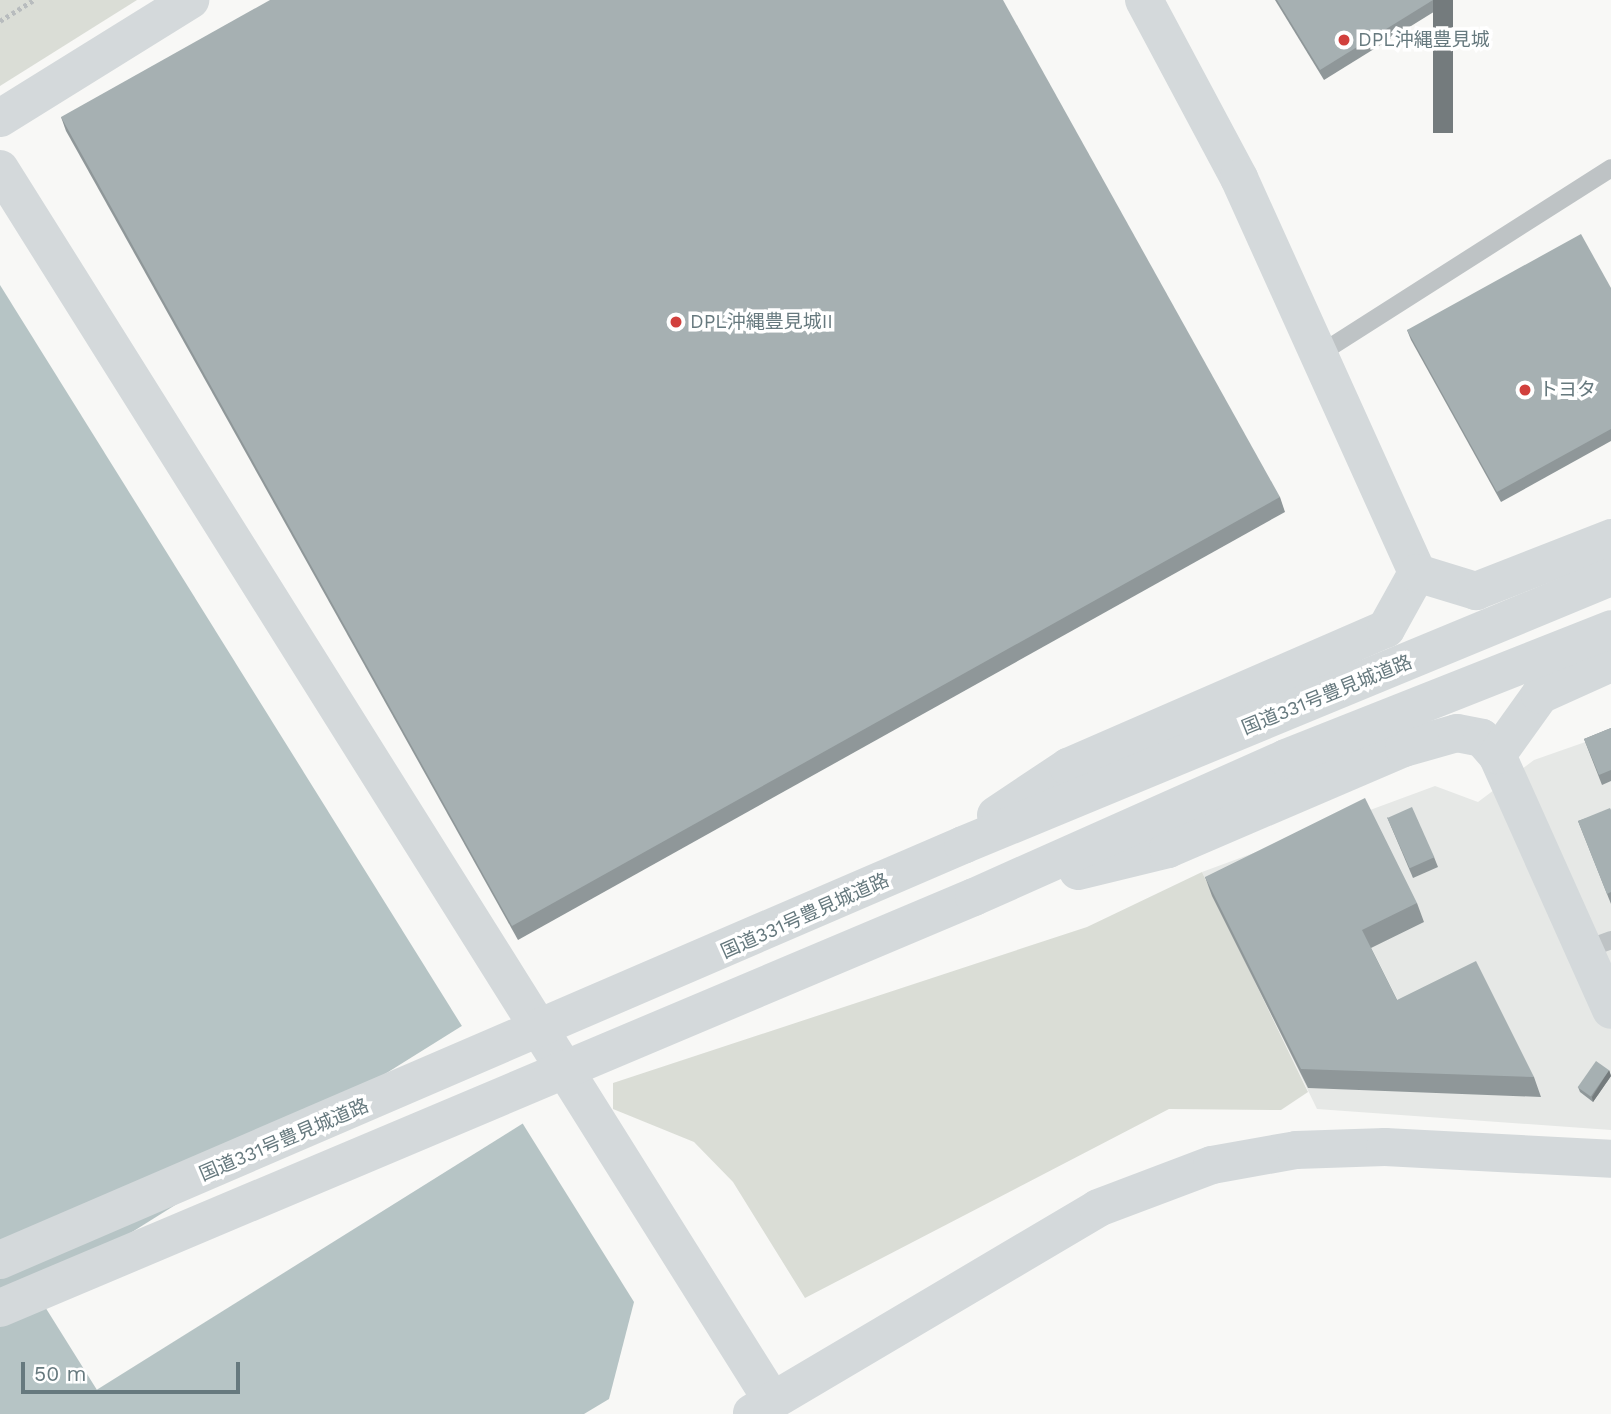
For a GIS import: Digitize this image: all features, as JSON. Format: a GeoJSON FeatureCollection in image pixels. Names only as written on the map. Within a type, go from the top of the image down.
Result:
{"type":"FeatureCollection","features":[{"type":"Feature","properties":{"kind":"main road"},"geometry":{"type":"LineString","coordinates":[[0,118],[190,0]]}},
{"type":"Feature","properties":{"kind":"main road"},"geometry":{"type":"LineString","coordinates":[[1144,0],[1240,178],[1321,353],[1417,573],[1476,591],[1611,537]]}},
{"type":"Feature","properties":{"kind":"main road"},"geometry":{"type":"LineString","coordinates":[[0,169],[760,1406],[1098,1208],[1212,1165],[1350,1147],[1611,1159]]}},
{"type":"Feature","properties":{"kind":"main road"},"geometry":{"type":"LineString","coordinates":[[963,845],[1016,798],[1068,767],[1386,629],[1417,573]]}},
{"type":"Feature","properties":{"kind":"main road","name":"国道331号豊見城道路"},"geometry":{"type":"LineString","coordinates":[[0,1260],[565,1021],[963,845],[1611,577]]}},
{"type":"Feature","properties":{"kind":"main road"},"geometry":{"type":"LineString","coordinates":[[0,1308],[974,897],[1286,758],[1611,629]]}},
{"type":"Feature","properties":{"kind":"main road"},"geometry":{"type":"LineString","coordinates":[[1497,755],[1540,695],[1611,663]]}},
{"type":"Feature","properties":{"kind":"main road"},"geometry":{"type":"LineString","coordinates":[[974,897],[1168,849],[1404,748],[1457,733],[1482,738],[1497,755],[1598,945],[1611,1010]]}},
{"type":"Feature","properties":{"kind":"lane"},"geometry":{"type":"LineString","coordinates":[[1321,353],[1611,168]]}},
{"type":"Feature","properties":{"kind":"path"},"geometry":{"type":"LineString","coordinates":[[0,21],[33,0]]}},
{"type":"Feature","properties":{"kind":"shaded area"},"geometry":{"type":"Polygon","coordinates":[[[0,0],[137,0],[0,86],[0,0]]]}},
{"type":"Feature","properties":{"kind":"shaded area"},"geometry":{"type":"Polygon","coordinates":[[[0,285],[634,1302],[609,1399],[584,1414],[0,1414],[0,285]]]}},
{"type":"Feature","properties":{"kind":"shaded area"},"geometry":{"type":"Polygon","coordinates":[[[1611,733],[1611,1130],[1317,1109],[1202,872],[1435,786],[1478,802],[1534,760],[1611,733]]]}},
{"type":"Feature","properties":{"kind":"shaded area"},"geometry":{"type":"Polygon","coordinates":[[[1202,872],[1308,1092],[1281,1110],[1169,1109],[805,1298],[733,1182],[694,1142],[613,1109],[613,1083],[1087,927],[1202,872]]]}},
{"type":"Feature","properties":{"kind":"pier"},"geometry":{"type":"Polygon","coordinates":[[[465,1024],[526,1122],[97,1390],[36,1292],[465,1024]]]}},
{"type":"Feature","properties":{"kind":"building","name":"DPL沖縄豊見城II"},"geometry":{"type":"Polygon","coordinates":[[[270,0],[1003,0],[1280,497],[512,926],[61,117],[270,0]]]}},
{"type":"Feature","properties":{"kind":"building","name":"DPL沖縄豊見城"},"geometry":{"type":"Polygon","coordinates":[[[1277,0],[1433,0],[1320,70],[1277,0]]]}},
{"type":"Feature","properties":{"kind":"building","name":"トヨタ"},"geometry":{"type":"Polygon","coordinates":[[[1581,234],[1611,288],[1611,429],[1497,492],[1407,330],[1581,234]]]}},
{"type":"Feature","properties":{"kind":"building"},"geometry":{"type":"Polygon","coordinates":[[[1611,728],[1611,770],[1599,775],[1584,739],[1611,728]]]}},
{"type":"Feature","properties":{"kind":"building"},"geometry":{"type":"Polygon","coordinates":[[[1365,798],[1417,903],[1362,930],[1397,1000],[1476,961],[1534,1077],[1301,1069],[1205,877],[1365,798]]]}},
{"type":"Feature","properties":{"kind":"building"},"geometry":{"type":"Polygon","coordinates":[[[1412,807],[1434,857],[1410,868],[1387,818],[1412,807]]]}},
{"type":"Feature","properties":{"kind":"building"},"geometry":{"type":"Polygon","coordinates":[[[1610,808],[1611,892],[1607,894],[1578,821],[1610,808]]]}},
{"type":"Feature","properties":{"kind":"building"},"geometry":{"type":"Polygon","coordinates":[[[1596,1061],[1609,1070],[1591,1096],[1578,1087],[1596,1061]]]}},
{"type":"Feature","properties":{"kind":"place","name":"DPL沖縄豊見城"},"geometry":{"type":"Point","coordinates":[1344,40]}},
{"type":"Feature","properties":{"kind":"place","name":"DPL沖縄豊見城II"},"geometry":{"type":"Point","coordinates":[676,322]}},
{"type":"Feature","properties":{"kind":"place","name":"トヨタ"},"geometry":{"type":"Point","coordinates":[1525,390]}}]}
